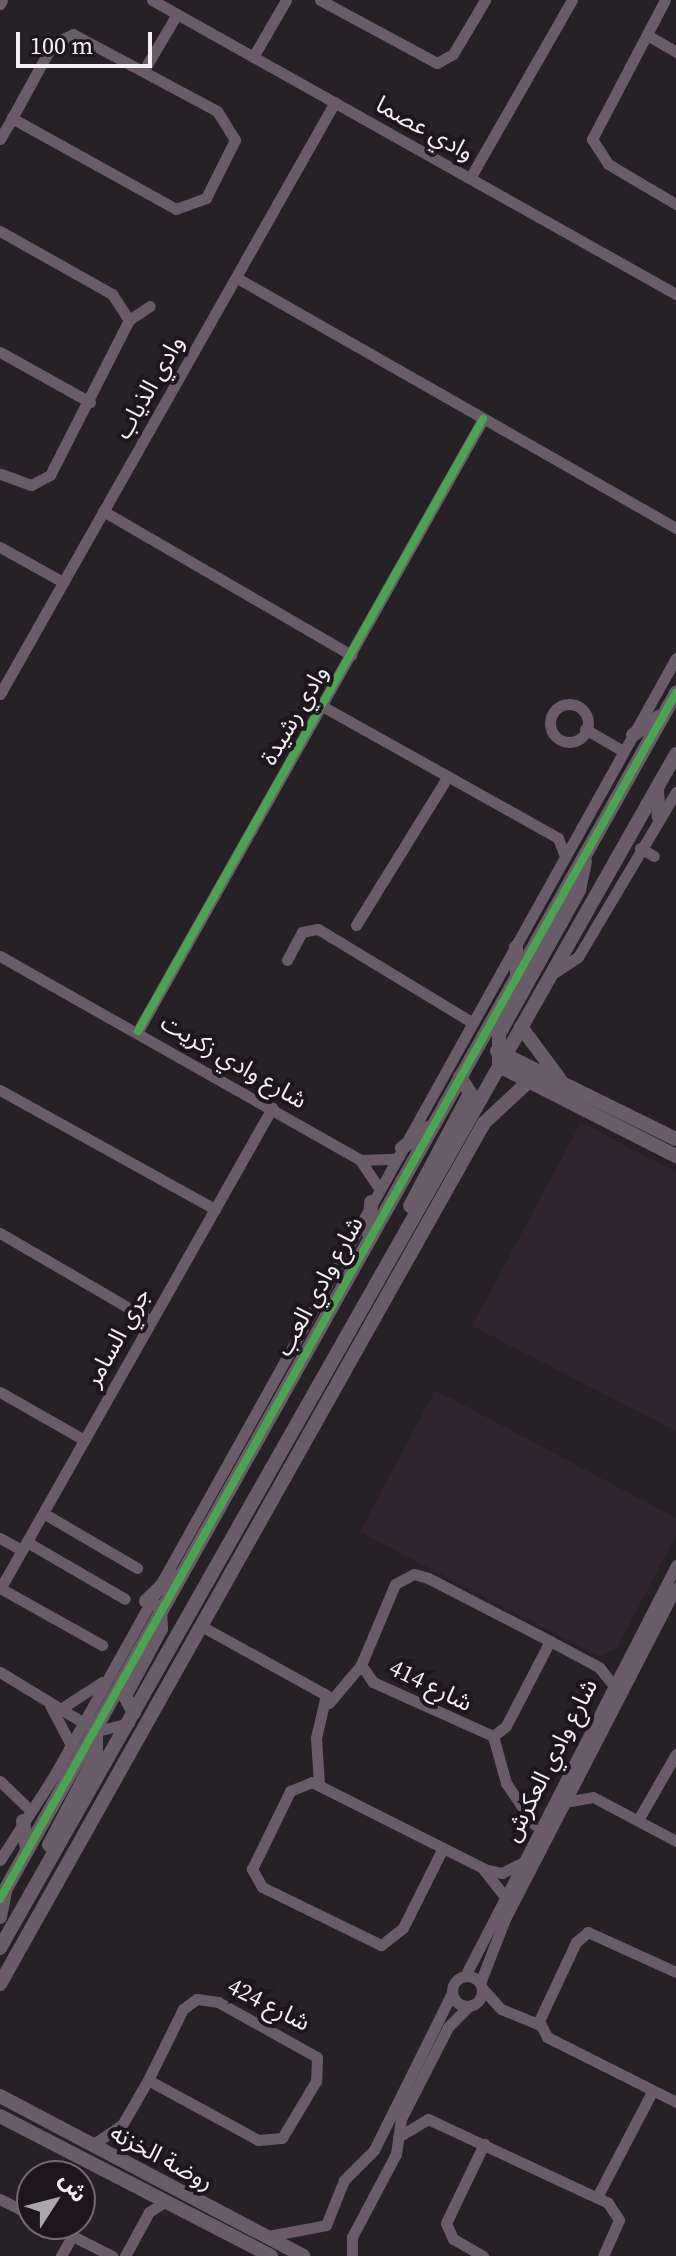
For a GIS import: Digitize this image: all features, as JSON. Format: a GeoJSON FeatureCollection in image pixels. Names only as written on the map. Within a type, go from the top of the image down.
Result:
{"type":"FeatureCollection","features":[{"type":"Feature","properties":{"kind":"street","name":"وادي عصما"},"geometry":{"type":"LineString","coordinates":[[152,0],[676,294]]}},
{"type":"Feature","properties":{"kind":"street"},"geometry":{"type":"LineString","coordinates":[[253,57],[286,0]]}},
{"type":"Feature","properties":{"kind":"street"},"geometry":{"type":"LineString","coordinates":[[320,0],[437,63],[453,54],[485,0]]}},
{"type":"Feature","properties":{"kind":"street"},"geometry":{"type":"LineString","coordinates":[[665,0],[592,139],[603,160],[676,204]]}},
{"type":"Feature","properties":{"kind":"street"},"geometry":{"type":"LineString","coordinates":[[470,178],[570,1]]}},
{"type":"Feature","properties":{"kind":"street"},"geometry":{"type":"LineString","coordinates":[[144,70],[177,14]]}},
{"type":"Feature","properties":{"kind":"street"},"geometry":{"type":"LineString","coordinates":[[0,139],[54,43],[66,35],[80,35],[217,111],[234,131],[230,157],[193,208],[168,205],[12,118]]}},
{"type":"Feature","properties":{"kind":"street"},"geometry":{"type":"LineString","coordinates":[[647,35],[676,52]]}},
{"type":"Feature","properties":{"kind":"street","name":"وادي الذياب"},"geometry":{"type":"LineString","coordinates":[[0,694],[335,102]]}},
{"type":"Feature","properties":{"kind":"street"},"geometry":{"type":"LineString","coordinates":[[0,231],[112,294],[129,320]]}},
{"type":"Feature","properties":{"kind":"street"},"geometry":{"type":"LineString","coordinates":[[237,278],[676,528]]}},
{"type":"Feature","properties":{"kind":"street"},"geometry":{"type":"LineString","coordinates":[[0,474],[23,485],[44,480],[90,402],[129,320],[150,306]]}},
{"type":"Feature","properties":{"kind":"street"},"geometry":{"type":"LineString","coordinates":[[0,352],[90,402]]}},
{"type":"Feature","properties":{"kind":"street"},"geometry":{"type":"LineString","coordinates":[[483,419],[676,535]]}},
{"type":"Feature","properties":{"kind":"street","name":"وادي رشيدة"},"geometry":{"type":"LineString","coordinates":[[138,1031],[483,419]]}},
{"type":"Feature","properties":{"kind":"street"},"geometry":{"type":"LineString","coordinates":[[103,511],[351,655]]}},
{"type":"Feature","properties":{"kind":"street"},"geometry":{"type":"LineString","coordinates":[[0,547],[63,582]]}},
{"type":"Feature","properties":{"kind":"street"},"geometry":{"type":"LineString","coordinates":[[42,1872],[107,1677],[153,1604],[371,1202],[676,658]]}},
{"type":"Feature","properties":{"kind":"street","name":"شارع وادي العب"},"geometry":{"type":"LineString","coordinates":[[0,1917],[2,1895],[153,1604],[187,1562],[676,693]]}},
{"type":"Feature","properties":{"kind":"street"},"geometry":{"type":"LineString","coordinates":[[322,706],[558,838],[565,856]]}},
{"type":"Feature","properties":{"kind":"street"},"geometry":{"type":"LineString","coordinates":[[633,735],[665,711]]}},
{"type":"Feature","properties":{"kind":"street"},"geometry":{"type":"LineString","coordinates":[[585,729],[623,751]]}},
{"type":"Feature","properties":{"kind":"street","name":"شارع وادي العب"},"geometry":{"type":"LineString","coordinates":[[0,1948],[132,1718],[225,1541],[393,1258],[479,1101],[499,1057],[521,1027],[676,754]]}},
{"type":"Feature","properties":{"kind":"street"},"geometry":{"type":"LineString","coordinates":[[356,925],[448,776]]}},
{"type":"Feature","properties":{"kind":"street"},"geometry":{"type":"LineString","coordinates":[[657,788],[659,817]]}},
{"type":"Feature","properties":{"kind":"street"},"geometry":{"type":"LineString","coordinates":[[551,975],[578,957],[676,792]]}},
{"type":"Feature","properties":{"kind":"street"},"geometry":{"type":"LineString","coordinates":[[558,838],[578,833]]}},
{"type":"Feature","properties":{"kind":"street"},"geometry":{"type":"LineString","coordinates":[[640,848],[654,856]]}},
{"type":"Feature","properties":{"kind":"street"},"geometry":{"type":"LineString","coordinates":[[499,1057],[579,890],[585,856]]}},
{"type":"Feature","properties":{"kind":"street"},"geometry":{"type":"LineString","coordinates":[[287,960],[302,932],[314,927],[473,1023]]}},
{"type":"Feature","properties":{"kind":"street"},"geometry":{"type":"LineString","coordinates":[[516,947],[517,973]]}},
{"type":"Feature","properties":{"kind":"street","name":"شارع وادي زكريت"},"geometry":{"type":"LineString","coordinates":[[0,956],[138,1031],[360,1160],[379,1188]]}},
{"type":"Feature","properties":{"kind":"street"},"geometry":{"type":"LineString","coordinates":[[521,1027],[565,1084]]}},
{"type":"Feature","properties":{"kind":"street"},"geometry":{"type":"LineString","coordinates":[[473,1053],[499,1057],[565,1084],[676,1139]]}},
{"type":"Feature","properties":{"kind":"street"},"geometry":{"type":"LineString","coordinates":[[499,1057],[528,1082],[676,1156]]}},
{"type":"Feature","properties":{"kind":"street"},"geometry":{"type":"LineString","coordinates":[[404,1237],[407,1211],[470,1093],[460,1077]]}},
{"type":"Feature","properties":{"kind":"street"},"geometry":{"type":"LineString","coordinates":[[0,1984],[479,1132],[528,1082]]}},
{"type":"Feature","properties":{"kind":"street"},"geometry":{"type":"LineString","coordinates":[[0,1090],[215,1209]]}},
{"type":"Feature","properties":{"kind":"street"},"geometry":{"type":"LineString","coordinates":[[479,1101],[479,1132]]}},
{"type":"Feature","properties":{"kind":"street","name":"جري السامر"},"geometry":{"type":"LineString","coordinates":[[0,1589],[272,1108]]}},
{"type":"Feature","properties":{"kind":"street"},"geometry":{"type":"LineString","coordinates":[[360,1160],[399,1154],[433,1125]]}},
{"type":"Feature","properties":{"kind":"street"},"geometry":{"type":"LineString","coordinates":[[368,1240],[371,1202]]}},
{"type":"Feature","properties":{"kind":"street"},"geometry":{"type":"LineString","coordinates":[[0,1233],[151,1321]]}},
{"type":"Feature","properties":{"kind":"street"},"geometry":{"type":"LineString","coordinates":[[393,1258],[421,1238]]}},
{"type":"Feature","properties":{"kind":"street"},"geometry":{"type":"LineString","coordinates":[[0,1392],[84,1440]]}},
{"type":"Feature","properties":{"kind":"street"},"geometry":{"type":"LineString","coordinates":[[43,1513],[137,1568]]}},
{"type":"Feature","properties":{"kind":"street"},"geometry":{"type":"LineString","coordinates":[[225,1541],[264,1519]]}},
{"type":"Feature","properties":{"kind":"street"},"geometry":{"type":"LineString","coordinates":[[0,1538],[24,1546],[125,1599]]}},
{"type":"Feature","properties":{"kind":"street","name":"شارع وادي العكرش"},"geometry":{"type":"LineString","coordinates":[[452,1993],[465,1976],[676,1565]]}},
{"type":"Feature","properties":{"kind":"street","name":"شارع 414"},"geometry":{"type":"LineString","coordinates":[[550,1641],[506,1726],[493,1736],[373,1682],[361,1665],[395,1584],[414,1574],[550,1641],[599,1667],[614,1686]]}},
{"type":"Feature","properties":{"kind":"street","name":"شارع وادي العكرش"},"geometry":{"type":"LineString","coordinates":[[352,2256],[354,2232],[448,2027],[472,2006],[564,1802],[676,1587]]}},
{"type":"Feature","properties":{"kind":"street"},"geometry":{"type":"LineString","coordinates":[[0,1589],[102,1645]]}},
{"type":"Feature","properties":{"kind":"street"},"geometry":{"type":"LineString","coordinates":[[34,1692],[50,1704],[92,1724],[132,1718],[125,1696],[161,1629],[153,1604]]}},
{"type":"Feature","properties":{"kind":"street"},"geometry":{"type":"LineString","coordinates":[[203,1627],[307,1682],[329,1703]]}},
{"type":"Feature","properties":{"kind":"street"},"geometry":{"type":"LineString","coordinates":[[599,1667],[625,1664]]}},
{"type":"Feature","properties":{"kind":"street"},"geometry":{"type":"LineString","coordinates":[[319,1784],[316,1738],[329,1703],[361,1665]]}},
{"type":"Feature","properties":{"kind":"street"},"geometry":{"type":"LineString","coordinates":[[0,1672],[92,1724]]}},
{"type":"Feature","properties":{"kind":"street"},"geometry":{"type":"LineString","coordinates":[[65,1706],[107,1677]]}},
{"type":"Feature","properties":{"kind":"street"},"geometry":{"type":"LineString","coordinates":[[50,1704],[71,1745]]}},
{"type":"Feature","properties":{"kind":"street"},"geometry":{"type":"LineString","coordinates":[[0,1860],[71,1745],[92,1724]]}},
{"type":"Feature","properties":{"kind":"street"},"geometry":{"type":"LineString","coordinates":[[493,1736],[506,1783],[534,1824]]}},
{"type":"Feature","properties":{"kind":"street"},"geometry":{"type":"LineString","coordinates":[[638,1820],[676,1754]]}},
{"type":"Feature","properties":{"kind":"street"},"geometry":{"type":"LineString","coordinates":[[580,1771],[593,1797],[676,1841]]}},
{"type":"Feature","properties":{"kind":"street"},"geometry":{"type":"LineString","coordinates":[[0,1781],[18,1792],[39,1793]]}},
{"type":"Feature","properties":{"kind":"street"},"geometry":{"type":"LineString","coordinates":[[443,1848],[403,1928],[381,1945],[268,1891],[254,1876],[255,1855],[290,1791],[319,1784],[481,1867],[502,1873],[522,1863]]}},
{"type":"Feature","properties":{"kind":"street"},"geometry":{"type":"LineString","coordinates":[[18,1792],[26,1815],[27,1851]]}},
{"type":"Feature","properties":{"kind":"street"},"geometry":{"type":"LineString","coordinates":[[564,1802],[593,1797]]}},
{"type":"Feature","properties":{"kind":"street"},"geometry":{"type":"LineString","coordinates":[[481,1867],[504,1896]]}},
{"type":"Feature","properties":{"kind":"street"},"geometry":{"type":"LineString","coordinates":[[540,2025],[576,1942],[588,1932],[676,1972]]}},
{"type":"Feature","properties":{"kind":"street"},"geometry":{"type":"LineString","coordinates":[[465,1976],[481,1986],[501,2009]]}},
{"type":"Feature","properties":{"kind":"street"},"geometry":{"type":"LineString","coordinates":[[263,2235],[306,2234],[326,2225],[344,2180],[374,2150],[452,1993],[472,2006],[501,2009],[540,2025],[547,2037],[676,2102]]}},
{"type":"Feature","properties":{"kind":"street","name":"شارع 424"},"geometry":{"type":"LineString","coordinates":[[112,2135],[148,2080],[183,2009],[203,1998],[308,2048],[320,2069],[287,2134],[271,2142],[148,2080]]}},
{"type":"Feature","properties":{"kind":"street"},"geometry":{"type":"LineString","coordinates":[[597,2197],[652,2092]]}},
{"type":"Feature","properties":{"kind":"street","name":"روضة الخزنه"},"geometry":{"type":"LineString","coordinates":[[0,2096],[56,2136],[147,2191],[271,2256]]}},
{"type":"Feature","properties":{"kind":"street","name":"روضة الخزنه"},"geometry":{"type":"LineString","coordinates":[[0,2116],[92,2145],[303,2256]]}},
{"type":"Feature","properties":{"kind":"street"},"geometry":{"type":"LineString","coordinates":[[398,2137],[428,2119],[597,2197],[619,2220],[603,2256]]}},
{"type":"Feature","properties":{"kind":"street"},"geometry":{"type":"LineString","coordinates":[[92,2145],[112,2135],[113,2155]]}},
{"type":"Feature","properties":{"kind":"street"},"geometry":{"type":"LineString","coordinates":[[483,2256],[453,2239],[446,2223],[484,2144]]}},
{"type":"Feature","properties":{"kind":"street"},"geometry":{"type":"LineString","coordinates":[[147,2191],[149,2212]]}},
{"type":"Feature","properties":{"kind":"street"},"geometry":{"type":"LineString","coordinates":[[125,2256],[149,2212],[166,2201]]}},
{"type":"Feature","properties":{"kind":"street"},"geometry":{"type":"LineString","coordinates":[[80,2240],[112,2256]]}},
{"type":"Feature","properties":{"kind":"shaded area"},"geometry":{"type":"Polygon","coordinates":[[[581,1122],[676,1172],[676,1431],[472,1326],[581,1122]]]}},
{"type":"Feature","properties":{"kind":"shaded area"},"geometry":{"type":"Polygon","coordinates":[[[435,1390],[676,1518],[676,1535],[617,1648],[600,1657],[360,1532],[435,1390]]]}},
{"type":"Feature","properties":{"kind":"cycle path"},"geometry":{"type":"LineString","coordinates":[[138,1031],[483,419]]}},
{"type":"Feature","properties":{"kind":"cycle path"},"geometry":{"type":"LineString","coordinates":[[0,1899],[676,693]]}}]}
